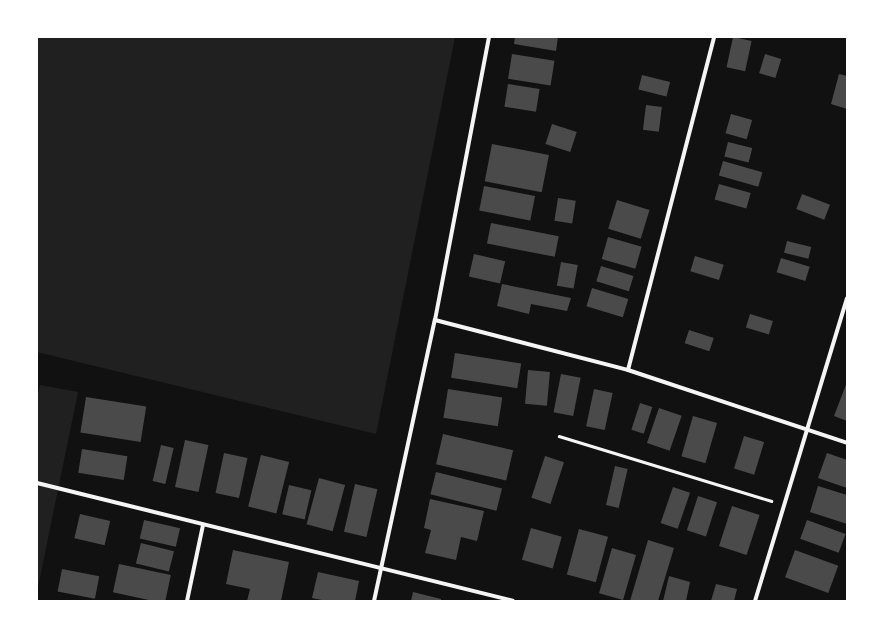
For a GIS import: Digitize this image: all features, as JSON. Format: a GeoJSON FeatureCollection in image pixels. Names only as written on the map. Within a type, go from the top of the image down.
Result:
{"type":"FeatureCollection","features":[{"type":"Feature","properties":{"kind":"street"},"geometry":{"type":"LineString","coordinates":[[374,601],[435,320],[489,37]]}},
{"type":"Feature","properties":{"kind":"street"},"geometry":{"type":"LineString","coordinates":[[628,370],[714,37]]}},
{"type":"Feature","properties":{"kind":"street"},"geometry":{"type":"LineString","coordinates":[[755,601],[805,429],[847,299]]}},
{"type":"Feature","properties":{"kind":"street"},"geometry":{"type":"LineString","coordinates":[[435,320],[628,370],[847,443]]}},
{"type":"Feature","properties":{"kind":"street"},"geometry":{"type":"LineString","coordinates":[[37,483],[513,601]]}},
{"type":"Feature","properties":{"kind":"street"},"geometry":{"type":"LineString","coordinates":[[187,601],[203,525]]}},
{"type":"Feature","properties":{"kind":"path"},"geometry":{"type":"LineString","coordinates":[[559,436],[783,505]]}},
{"type":"Feature","properties":{"kind":"shaded area"},"geometry":{"type":"Polygon","coordinates":[[[37,37],[455,37],[376,434],[37,352],[37,37]]]}},
{"type":"Feature","properties":{"kind":"shaded area"},"geometry":{"type":"Polygon","coordinates":[[[40,385],[78,392],[37,592],[37,398],[40,385]]]}},
{"type":"Feature","properties":{"kind":"building"},"geometry":{"type":"Polygon","coordinates":[[[515,37],[558,37],[556,51],[514,44],[515,37]]]}},
{"type":"Feature","properties":{"kind":"building"},"geometry":{"type":"Polygon","coordinates":[[[733,37],[752,41],[745,71],[727,67],[733,37]]]}},
{"type":"Feature","properties":{"kind":"building"},"geometry":{"type":"Polygon","coordinates":[[[512,54],[554,61],[551,85],[508,79],[512,54]]]}},
{"type":"Feature","properties":{"kind":"building"},"geometry":{"type":"Polygon","coordinates":[[[765,54],[781,59],[775,78],[759,73],[765,54]]]}},
{"type":"Feature","properties":{"kind":"building"},"geometry":{"type":"Polygon","coordinates":[[[839,74],[847,76],[847,109],[831,104],[839,74]]]}},
{"type":"Feature","properties":{"kind":"building"},"geometry":{"type":"Polygon","coordinates":[[[642,75],[670,82],[667,97],[638,90],[642,75]]]}},
{"type":"Feature","properties":{"kind":"building"},"geometry":{"type":"Polygon","coordinates":[[[508,84],[540,89],[536,112],[504,107],[508,84]]]}},
{"type":"Feature","properties":{"kind":"building"},"geometry":{"type":"Polygon","coordinates":[[[646,105],[662,107],[659,132],[643,130],[646,105]]]}},
{"type":"Feature","properties":{"kind":"building"},"geometry":{"type":"Polygon","coordinates":[[[731,114],[752,120],[747,139],[725,133],[731,114]]]}},
{"type":"Feature","properties":{"kind":"building"},"geometry":{"type":"Polygon","coordinates":[[[552,124],[577,132],[570,152],[546,144],[552,124]]]}},
{"type":"Feature","properties":{"kind":"building"},"geometry":{"type":"Polygon","coordinates":[[[728,142],[752,148],[749,163],[724,157],[728,142]]]}},
{"type":"Feature","properties":{"kind":"building"},"geometry":{"type":"Polygon","coordinates":[[[492,144],[549,155],[542,192],[485,181],[492,144]]]}},
{"type":"Feature","properties":{"kind":"building"},"geometry":{"type":"Polygon","coordinates":[[[723,161],[762,172],[758,187],[719,175],[723,161]]]}},
{"type":"Feature","properties":{"kind":"building"},"geometry":{"type":"Polygon","coordinates":[[[719,184],[751,193],[746,208],[715,199],[719,184]]]}},
{"type":"Feature","properties":{"kind":"building"},"geometry":{"type":"Polygon","coordinates":[[[484,186],[535,196],[530,220],[479,211],[484,186]]]}},
{"type":"Feature","properties":{"kind":"building"},"geometry":{"type":"Polygon","coordinates":[[[802,194],[830,205],[824,220],[796,209],[802,194]]]}},
{"type":"Feature","properties":{"kind":"building"},"geometry":{"type":"Polygon","coordinates":[[[558,198],[576,201],[572,224],[554,221],[558,198]]]}},
{"type":"Feature","properties":{"kind":"building"},"geometry":{"type":"Polygon","coordinates":[[[617,200],[650,210],[641,239],[608,229],[617,200]]]}},
{"type":"Feature","properties":{"kind":"building"},"geometry":{"type":"Polygon","coordinates":[[[491,223],[559,236],[555,257],[487,244],[491,223]]]}},
{"type":"Feature","properties":{"kind":"building"},"geometry":{"type":"Polygon","coordinates":[[[608,237],[642,247],[635,269],[602,259],[608,237]]]}},
{"type":"Feature","properties":{"kind":"building"},"geometry":{"type":"Polygon","coordinates":[[[787,241],[811,247],[808,259],[784,253],[787,241]]]}},
{"type":"Feature","properties":{"kind":"building"},"geometry":{"type":"Polygon","coordinates":[[[474,254],[505,261],[500,284],[469,276],[474,254]]]}},
{"type":"Feature","properties":{"kind":"building"},"geometry":{"type":"Polygon","coordinates":[[[695,256],[724,265],[719,280],[690,271],[695,256]]]}},
{"type":"Feature","properties":{"kind":"building"},"geometry":{"type":"Polygon","coordinates":[[[781,258],[810,267],[805,281],[777,272],[781,258]]]}},
{"type":"Feature","properties":{"kind":"building"},"geometry":{"type":"Polygon","coordinates":[[[561,262],[578,265],[574,289],[557,286],[561,262]]]}},
{"type":"Feature","properties":{"kind":"building"},"geometry":{"type":"Polygon","coordinates":[[[601,266],[634,276],[629,291],[596,281],[601,266]]]}},
{"type":"Feature","properties":{"kind":"building"},"geometry":{"type":"Polygon","coordinates":[[[502,284],[571,298],[567,311],[531,304],[529,314],[497,306],[502,284]]]}},
{"type":"Feature","properties":{"kind":"building"},"geometry":{"type":"Polygon","coordinates":[[[592,288],[628,299],[623,317],[586,306],[592,288]]]}},
{"type":"Feature","properties":{"kind":"building"},"geometry":{"type":"Polygon","coordinates":[[[750,314],[773,321],[769,334],[746,327],[750,314]]]}},
{"type":"Feature","properties":{"kind":"building"},"geometry":{"type":"Polygon","coordinates":[[[689,330],[714,338],[709,351],[685,343],[689,330]]]}},
{"type":"Feature","properties":{"kind":"building"},"geometry":{"type":"Polygon","coordinates":[[[455,353],[521,363],[517,388],[451,378],[455,353]]]}},
{"type":"Feature","properties":{"kind":"building"},"geometry":{"type":"Polygon","coordinates":[[[528,370],[550,372],[547,406],[525,404],[528,370]]]}},
{"type":"Feature","properties":{"kind":"building"},"geometry":{"type":"Polygon","coordinates":[[[561,374],[581,378],[573,416],[554,412],[561,374]]]}},
{"type":"Feature","properties":{"kind":"building"},"geometry":{"type":"Polygon","coordinates":[[[847,382],[847,421],[834,416],[847,382]]]}},
{"type":"Feature","properties":{"kind":"building"},"geometry":{"type":"Polygon","coordinates":[[[448,389],[502,398],[498,426],[443,418],[448,389]]]}},
{"type":"Feature","properties":{"kind":"building"},"geometry":{"type":"Polygon","coordinates":[[[594,389],[613,393],[605,430],[586,426],[594,389]]]}},
{"type":"Feature","properties":{"kind":"building"},"geometry":{"type":"Polygon","coordinates":[[[86,397],[146,407],[141,442],[80,433],[86,397]]]}},
{"type":"Feature","properties":{"kind":"building"},"geometry":{"type":"Polygon","coordinates":[[[640,403],[652,407],[644,434],[631,430],[640,403]]]}},
{"type":"Feature","properties":{"kind":"building"},"geometry":{"type":"Polygon","coordinates":[[[659,408],[682,416],[670,451],[647,443],[659,408]]]}},
{"type":"Feature","properties":{"kind":"building"},"geometry":{"type":"Polygon","coordinates":[[[693,416],[717,423],[705,463],[681,456],[693,416]]]}},
{"type":"Feature","properties":{"kind":"building"},"geometry":{"type":"Polygon","coordinates":[[[443,434],[513,450],[506,480],[436,464],[443,434]]]}},
{"type":"Feature","properties":{"kind":"building"},"geometry":{"type":"Polygon","coordinates":[[[744,436],[764,442],[754,475],[734,469],[744,436]]]}},
{"type":"Feature","properties":{"kind":"building"},"geometry":{"type":"Polygon","coordinates":[[[185,440],[208,445],[198,492],[175,487],[185,440]]]}},
{"type":"Feature","properties":{"kind":"building"},"geometry":{"type":"Polygon","coordinates":[[[161,445],[174,448],[165,484],[153,481],[161,445]]]}},
{"type":"Feature","properties":{"kind":"building"},"geometry":{"type":"Polygon","coordinates":[[[82,449],[127,456],[124,480],[78,473],[82,449]]]}},
{"type":"Feature","properties":{"kind":"building"},"geometry":{"type":"Polygon","coordinates":[[[224,453],[247,458],[239,498],[215,493],[224,453]]]}},
{"type":"Feature","properties":{"kind":"building"},"geometry":{"type":"Polygon","coordinates":[[[827,453],[847,460],[847,488],[818,478],[827,453]]]}},
{"type":"Feature","properties":{"kind":"building"},"geometry":{"type":"Polygon","coordinates":[[[261,455],[289,462],[276,513],[248,506],[261,455]]]}},
{"type":"Feature","properties":{"kind":"building"},"geometry":{"type":"Polygon","coordinates":[[[545,456],[564,462],[550,504],[531,498],[545,456]]]}},
{"type":"Feature","properties":{"kind":"building"},"geometry":{"type":"Polygon","coordinates":[[[615,466],[628,469],[619,508],[606,505],[615,466]]]}},
{"type":"Feature","properties":{"kind":"building"},"geometry":{"type":"Polygon","coordinates":[[[436,472],[502,488],[496,511],[430,494],[436,472]]]}},
{"type":"Feature","properties":{"kind":"building"},"geometry":{"type":"Polygon","coordinates":[[[319,478],[345,485],[333,531],[307,524],[319,478]]]}},
{"type":"Feature","properties":{"kind":"building"},"geometry":{"type":"Polygon","coordinates":[[[355,484],[377,489],[366,537],[344,532],[355,484]]]}},
{"type":"Feature","properties":{"kind":"building"},"geometry":{"type":"Polygon","coordinates":[[[289,485],[311,490],[305,519],[282,514],[289,485]]]}},
{"type":"Feature","properties":{"kind":"building"},"geometry":{"type":"Polygon","coordinates":[[[818,486],[847,495],[847,524],[810,512],[818,486]]]}},
{"type":"Feature","properties":{"kind":"building"},"geometry":{"type":"Polygon","coordinates":[[[673,487],[690,493],[678,529],[661,523],[673,487]]]}},
{"type":"Feature","properties":{"kind":"building"},"geometry":{"type":"Polygon","coordinates":[[[698,496],[717,502],[706,536],[687,530],[698,496]]]}},
{"type":"Feature","properties":{"kind":"building"},"geometry":{"type":"Polygon","coordinates":[[[430,499],[484,511],[477,541],[461,537],[456,560],[425,553],[431,530],[424,528],[430,499]]]}},
{"type":"Feature","properties":{"kind":"building"},"geometry":{"type":"Polygon","coordinates":[[[732,506],[760,515],[747,555],[719,546],[732,506]]]}},
{"type":"Feature","properties":{"kind":"building"},"geometry":{"type":"Polygon","coordinates":[[[80,514],[110,521],[105,545],[74,538],[80,514]]]}},
{"type":"Feature","properties":{"kind":"building"},"geometry":{"type":"Polygon","coordinates":[[[144,520],[180,528],[176,547],[140,539],[144,520]]]}},
{"type":"Feature","properties":{"kind":"building"},"geometry":{"type":"Polygon","coordinates":[[[807,520],[846,534],[839,553],[800,539],[807,520]]]}},
{"type":"Feature","properties":{"kind":"building"},"geometry":{"type":"Polygon","coordinates":[[[531,528],[562,537],[553,569],[522,560],[531,528]]]}},
{"type":"Feature","properties":{"kind":"building"},"geometry":{"type":"Polygon","coordinates":[[[579,529],[608,537],[596,582],[567,574],[579,529]]]}},
{"type":"Feature","properties":{"kind":"building"},"geometry":{"type":"Polygon","coordinates":[[[648,540],[674,548],[658,601],[630,601],[648,540]]]}},
{"type":"Feature","properties":{"kind":"building"},"geometry":{"type":"Polygon","coordinates":[[[141,543],[174,551],[169,572],[136,563],[141,543]]]}},
{"type":"Feature","properties":{"kind":"building"},"geometry":{"type":"Polygon","coordinates":[[[612,548],[636,555],[623,600],[599,593],[612,548]]]}},
{"type":"Feature","properties":{"kind":"building"},"geometry":{"type":"Polygon","coordinates":[[[233,550],[289,562],[281,601],[247,601],[250,589],[226,584],[233,550]]]}},
{"type":"Feature","properties":{"kind":"building"},"geometry":{"type":"Polygon","coordinates":[[[795,550],[838,566],[828,593],[785,577],[795,550]]]}},
{"type":"Feature","properties":{"kind":"building"},"geometry":{"type":"Polygon","coordinates":[[[119,564],[171,575],[165,601],[154,601],[113,592],[119,564]]]}},
{"type":"Feature","properties":{"kind":"building"},"geometry":{"type":"Polygon","coordinates":[[[62,569],[99,576],[95,599],[58,592],[62,569]]]}},
{"type":"Feature","properties":{"kind":"building"},"geometry":{"type":"Polygon","coordinates":[[[318,572],[359,581],[355,601],[327,601],[312,598],[318,572]]]}},
{"type":"Feature","properties":{"kind":"building"},"geometry":{"type":"Polygon","coordinates":[[[669,576],[690,582],[686,601],[663,601],[669,576]]]}},
{"type":"Feature","properties":{"kind":"building"},"geometry":{"type":"Polygon","coordinates":[[[716,584],[737,589],[734,601],[711,601],[716,584]]]}},
{"type":"Feature","properties":{"kind":"building"},"geometry":{"type":"Polygon","coordinates":[[[413,592],[441,599],[441,601],[411,601],[413,592]]]}}]}
